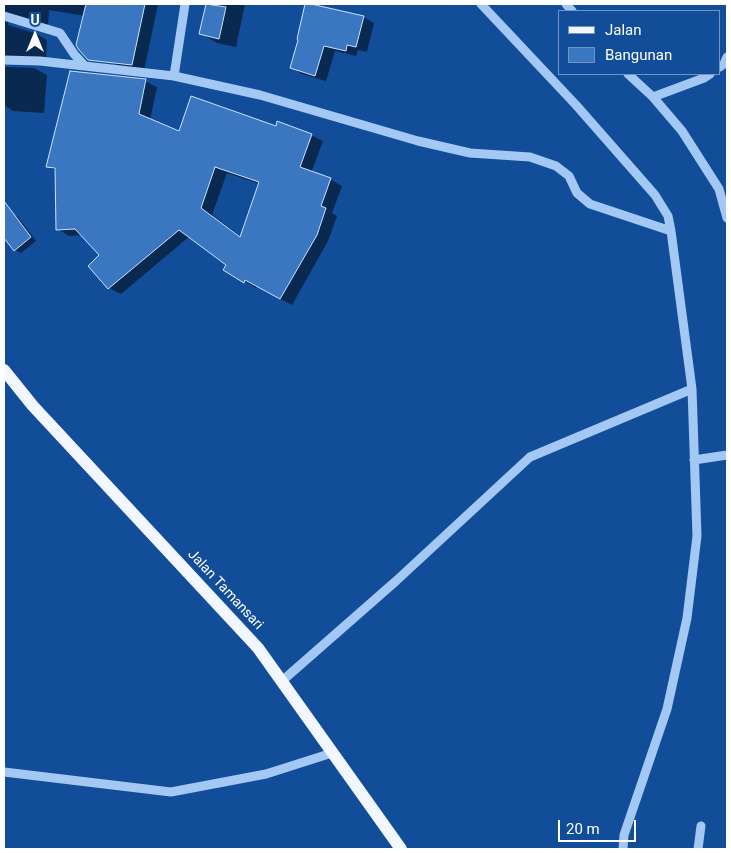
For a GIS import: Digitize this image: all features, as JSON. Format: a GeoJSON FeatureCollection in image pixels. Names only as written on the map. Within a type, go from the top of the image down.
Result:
{"type":"FeatureCollection","features":[{"type":"Feature","properties":{"kind":"main road","name":"Jalan Tamansari"},"geometry":{"type":"LineString","coordinates":[[4,370],[33,406],[258,648],[401,849]]}},
{"type":"Feature","properties":{"kind":"street"},"geometry":{"type":"LineString","coordinates":[[174,76],[185,4]]}},
{"type":"Feature","properties":{"kind":"street"},"geometry":{"type":"LineString","coordinates":[[481,4],[576,105],[655,195],[668,216],[671,231],[692,388],[697,536],[687,618],[667,709],[624,835],[623,849]]}},
{"type":"Feature","properties":{"kind":"street"},"geometry":{"type":"LineString","coordinates":[[4,16],[60,33],[84,65]]}},
{"type":"Feature","properties":{"kind":"street"},"geometry":{"type":"LineString","coordinates":[[4,60],[84,65],[174,76],[260,95],[418,142],[470,153],[530,157],[556,166],[569,176],[577,193],[590,204],[671,231]]}},
{"type":"Feature","properties":{"kind":"street"},"geometry":{"type":"LineString","coordinates":[[629,75],[653,96],[682,131],[719,189],[727,218]]}},
{"type":"Feature","properties":{"kind":"street"},"geometry":{"type":"LineString","coordinates":[[653,96],[708,75]]}},
{"type":"Feature","properties":{"kind":"street"},"geometry":{"type":"LineString","coordinates":[[282,681],[396,581],[530,457],[692,388]]}},
{"type":"Feature","properties":{"kind":"street"},"geometry":{"type":"LineString","coordinates":[[694,460],[727,455]]}},
{"type":"Feature","properties":{"kind":"street"},"geometry":{"type":"LineString","coordinates":[[4,772],[171,792],[266,774],[332,753]]}},
{"type":"Feature","properties":{"kind":"street"},"geometry":{"type":"LineString","coordinates":[[698,849],[701,826]]}},
{"type":"Feature","properties":{"kind":"building"},"geometry":{"type":"Polygon","coordinates":[[[86,4],[145,4],[132,65],[88,60],[79,50],[76,45],[86,4]]]}},
{"type":"Feature","properties":{"kind":"building"},"geometry":{"type":"Polygon","coordinates":[[[206,4],[226,7],[219,39],[199,34],[206,4]]]}},
{"type":"Feature","properties":{"kind":"building"},"geometry":{"type":"Polygon","coordinates":[[[305,4],[364,16],[356,47],[347,45],[346,51],[324,46],[315,76],[290,68],[305,4]]]}},
{"type":"Feature","properties":{"kind":"building"},"geometry":{"type":"Polygon","coordinates":[[[70,71],[146,79],[139,114],[179,131],[191,96],[276,126],[277,121],[312,134],[300,167],[331,178],[321,206],[326,208],[317,235],[280,299],[245,280],[244,283],[223,270],[226,265],[179,230],[108,289],[88,266],[99,255],[75,229],[56,230],[55,168],[46,167],[70,71]],[[215,167],[201,208],[240,237],[259,182],[215,167]]]}},
{"type":"Feature","properties":{"kind":"building"},"geometry":{"type":"Polygon","coordinates":[[[4,201],[31,237],[14,251],[4,238],[4,201]]]}}]}
